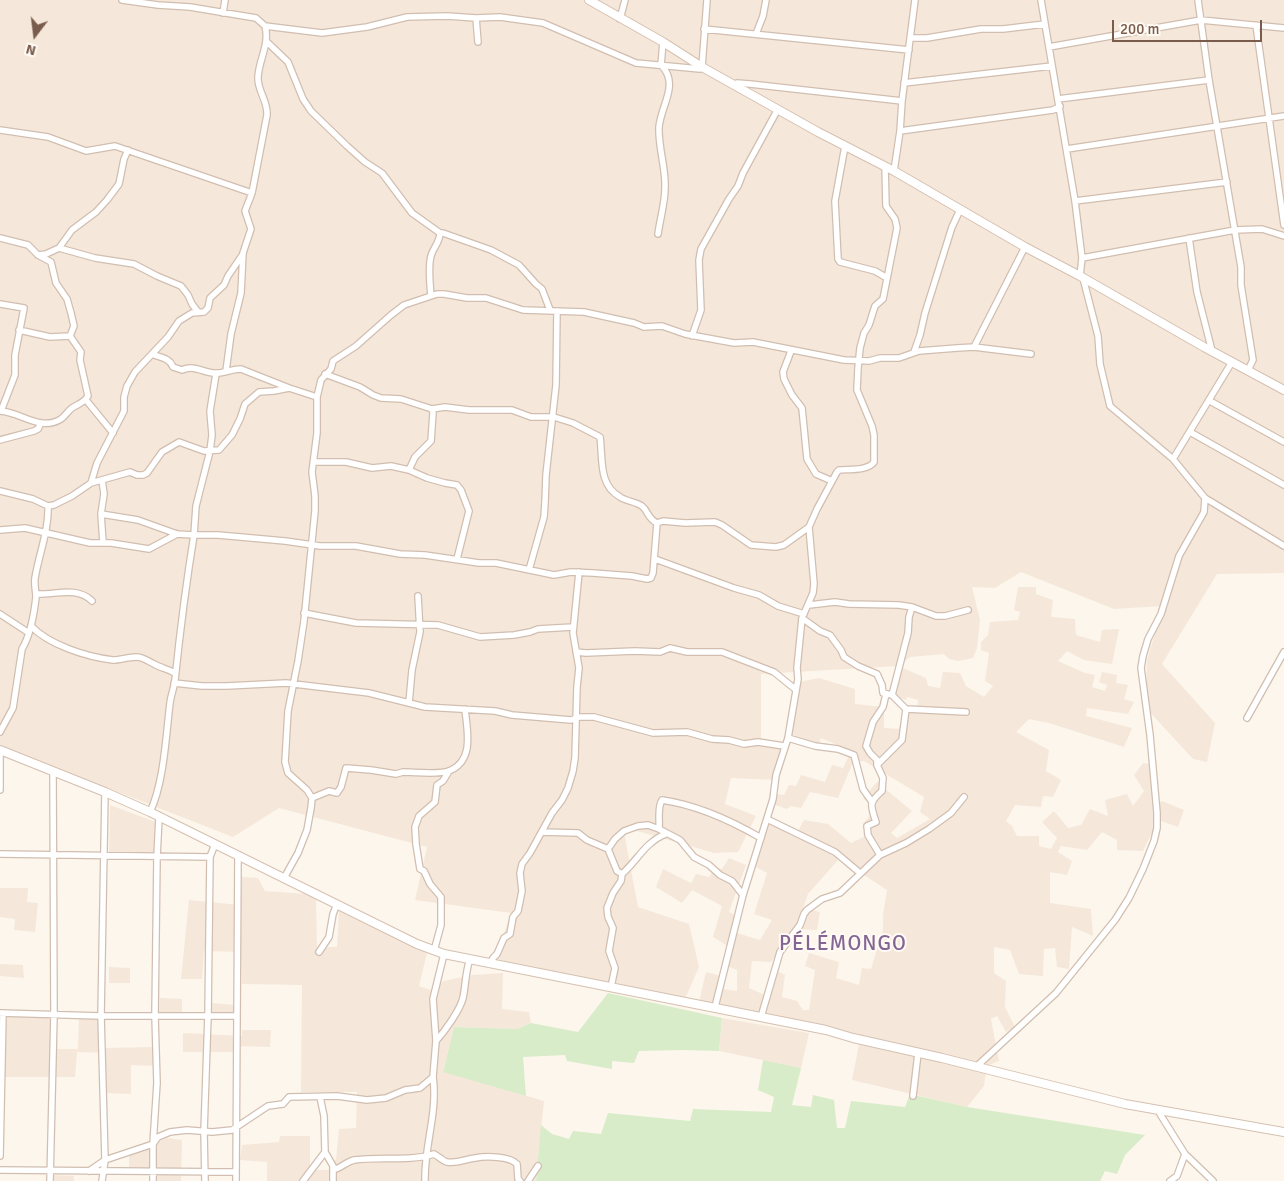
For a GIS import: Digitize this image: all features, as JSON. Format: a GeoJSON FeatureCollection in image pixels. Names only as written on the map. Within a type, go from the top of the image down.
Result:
{"type":"FeatureCollection","features":[{"type":"Feature","properties":{"kind":"street"},"geometry":{"type":"LineString","coordinates":[[122,0],[158,6],[190,7],[256,18],[266,26],[322,33],[367,27],[407,17],[447,16],[476,18],[492,16],[543,23],[628,60],[650,65],[700,69],[702,67]]}},
{"type":"Feature","properties":{"kind":"street"},"geometry":{"type":"LineString","coordinates":[[224,13],[225,0]]}},
{"type":"Feature","properties":{"kind":"street"},"geometry":{"type":"LineString","coordinates":[[589,0],[663,42],[702,67],[885,166],[1025,247],[1284,390]]}},
{"type":"Feature","properties":{"kind":"street"},"geometry":{"type":"LineString","coordinates":[[620,19],[625,0]]}},
{"type":"Feature","properties":{"kind":"street"},"geometry":{"type":"LineString","coordinates":[[702,67],[707,0]]}},
{"type":"Feature","properties":{"kind":"street"},"geometry":{"type":"LineString","coordinates":[[756,34],[764,16],[766,0]]}},
{"type":"Feature","properties":{"kind":"street"},"geometry":{"type":"LineString","coordinates":[[894,171],[915,0]]}},
{"type":"Feature","properties":{"kind":"street"},"geometry":{"type":"LineString","coordinates":[[1041,0],[1075,201],[1082,258],[1082,277],[1098,336],[1100,364],[1110,406],[1173,459],[1205,498],[1284,546]]}},
{"type":"Feature","properties":{"kind":"street"},"geometry":{"type":"LineString","coordinates":[[1198,0],[1253,360],[1248,370]]}},
{"type":"Feature","properties":{"kind":"street"},"geometry":{"type":"LineString","coordinates":[[476,18],[478,42]]}},
{"type":"Feature","properties":{"kind":"street"},"geometry":{"type":"LineString","coordinates":[[1049,47],[1201,20],[1284,28]]}},
{"type":"Feature","properties":{"kind":"street"},"geometry":{"type":"LineString","coordinates":[[911,38],[927,38],[981,29],[1003,29],[1045,24]]}},
{"type":"Feature","properties":{"kind":"street"},"geometry":{"type":"LineString","coordinates":[[1256,25],[1284,225]]}},
{"type":"Feature","properties":{"kind":"street"},"geometry":{"type":"LineString","coordinates":[[91,483],[97,463],[124,411],[124,397],[127,386],[139,366],[168,337],[179,321],[192,313],[204,312],[208,308],[210,298],[224,284],[243,253],[251,229],[246,212],[252,193],[267,115],[267,106],[258,80],[266,41],[266,26]]}},
{"type":"Feature","properties":{"kind":"street"},"geometry":{"type":"LineString","coordinates":[[704,29],[909,50]]}},
{"type":"Feature","properties":{"kind":"street"},"geometry":{"type":"LineString","coordinates":[[266,41],[288,62],[303,99],[311,111],[365,162],[382,173],[412,213],[440,233],[491,250],[519,265],[542,289],[554,311],[557,364],[554,417],[547,466],[544,517],[529,570]]}},
{"type":"Feature","properties":{"kind":"street"},"geometry":{"type":"LineString","coordinates":[[658,234],[665,189],[659,127],[669,82],[667,71],[661,65],[663,42]]}},
{"type":"Feature","properties":{"kind":"street"},"geometry":{"type":"LineString","coordinates":[[904,83],[1052,66]]}},
{"type":"Feature","properties":{"kind":"street"},"geometry":{"type":"LineString","coordinates":[[1058,99],[1209,80]]}},
{"type":"Feature","properties":{"kind":"street"},"geometry":{"type":"LineString","coordinates":[[734,84],[750,84],[902,101]]}},
{"type":"Feature","properties":{"kind":"street"},"geometry":{"type":"LineString","coordinates":[[900,131],[1053,110],[1060,106]]}},
{"type":"Feature","properties":{"kind":"street"},"geometry":{"type":"LineString","coordinates":[[692,336],[701,310],[699,260],[701,249],[738,186],[743,173],[778,109]]}},
{"type":"Feature","properties":{"kind":"street"},"geometry":{"type":"LineString","coordinates":[[1067,149],[1284,116]]}},
{"type":"Feature","properties":{"kind":"street"},"geometry":{"type":"LineString","coordinates":[[0,130],[48,137],[86,151],[115,146],[252,193]]}},
{"type":"Feature","properties":{"kind":"street"},"geometry":{"type":"LineString","coordinates":[[846,146],[835,201],[838,259],[840,262],[875,271],[887,278]]}},
{"type":"Feature","properties":{"kind":"street"},"geometry":{"type":"LineString","coordinates":[[38,255],[46,254],[59,248],[72,230],[96,212],[115,190],[119,184],[124,159],[128,150]]}},
{"type":"Feature","properties":{"kind":"street"},"geometry":{"type":"LineString","coordinates":[[715,1007],[744,895],[767,819],[784,746],[788,738],[798,679],[797,668],[803,616],[809,605],[814,584],[809,527],[839,470],[868,467],[873,465],[874,462],[872,426],[857,390],[860,348],[875,306],[883,299],[897,228],[895,219],[886,206],[885,166]]}},
{"type":"Feature","properties":{"kind":"street"},"geometry":{"type":"LineString","coordinates":[[1075,201],[1227,182]]}},
{"type":"Feature","properties":{"kind":"street"},"geometry":{"type":"LineString","coordinates":[[914,352],[952,227],[960,210]]}},
{"type":"Feature","properties":{"kind":"street"},"geometry":{"type":"LineString","coordinates":[[1082,258],[1234,230],[1262,229],[1284,236]]}},
{"type":"Feature","properties":{"kind":"street"},"geometry":{"type":"LineString","coordinates":[[431,296],[431,254],[440,237],[440,233]]}},
{"type":"Feature","properties":{"kind":"street"},"geometry":{"type":"LineString","coordinates":[[0,238],[28,245],[38,255],[51,262],[56,283],[67,299],[74,326],[70,336]]}},
{"type":"Feature","properties":{"kind":"street"},"geometry":{"type":"LineString","coordinates":[[1189,238],[1197,292],[1212,351]]}},
{"type":"Feature","properties":{"kind":"street"},"geometry":{"type":"LineString","coordinates":[[974,347],[1025,247]]}},
{"type":"Feature","properties":{"kind":"street"},"geometry":{"type":"LineString","coordinates":[[59,248],[95,258],[134,264],[181,286],[198,312]]}},
{"type":"Feature","properties":{"kind":"street"},"geometry":{"type":"LineString","coordinates":[[226,371],[231,334],[241,293],[243,253]]}},
{"type":"Feature","properties":{"kind":"street"},"geometry":{"type":"LineString","coordinates":[[284,878],[298,853],[307,830],[312,798],[307,790],[292,778],[286,768],[288,711],[304,613],[315,511],[312,472],[317,397],[321,380],[331,369],[333,362],[356,346],[391,315],[404,306],[431,296],[444,294],[467,298],[486,298],[516,309],[584,312],[644,327],[662,326],[692,336],[734,343],[753,342],[844,360],[860,361],[899,358],[914,352],[974,347],[1031,354]]}},
{"type":"Feature","properties":{"kind":"street"},"geometry":{"type":"LineString","coordinates":[[0,304],[24,308],[15,355],[15,375],[1,411],[8,411],[41,423],[59,420],[73,407],[86,400],[88,396],[80,360],[81,352],[70,336]]}},
{"type":"Feature","properties":{"kind":"street"},"geometry":{"type":"LineString","coordinates":[[19,330],[50,337],[70,336]]}},
{"type":"Feature","properties":{"kind":"street"},"geometry":{"type":"LineString","coordinates":[[791,351],[783,372],[792,395],[802,408],[807,459],[816,474],[832,481]]}},
{"type":"Feature","properties":{"kind":"street"},"geometry":{"type":"LineString","coordinates":[[152,354],[165,358],[173,367],[182,370],[195,368],[216,374],[240,369],[317,397]]}},
{"type":"Feature","properties":{"kind":"street"},"geometry":{"type":"LineString","coordinates":[[1173,459],[1232,362]]}},
{"type":"Feature","properties":{"kind":"street"},"geometry":{"type":"LineString","coordinates":[[150,812],[156,795],[174,683],[182,606],[194,536],[196,506],[210,451],[212,426],[210,411],[216,374]]}},
{"type":"Feature","properties":{"kind":"street"},"geometry":{"type":"LineString","coordinates":[[325,374],[360,387],[373,396],[401,399],[432,409],[445,407],[469,410],[512,410],[532,417],[554,417],[572,423],[600,437],[603,477],[613,492],[619,497],[642,506],[648,517],[657,523]]}},
{"type":"Feature","properties":{"kind":"street"},"geometry":{"type":"LineString","coordinates":[[0,492],[34,499],[48,506],[54,505],[91,483],[130,472],[137,475],[147,473],[162,452],[179,442],[199,450],[219,450],[228,442],[240,419],[244,404],[253,395],[258,392],[290,388]]}},
{"type":"Feature","properties":{"kind":"street"},"geometry":{"type":"LineString","coordinates":[[86,400],[112,433]]}},
{"type":"Feature","properties":{"kind":"street"},"geometry":{"type":"LineString","coordinates":[[1210,401],[1284,442]]}},
{"type":"Feature","properties":{"kind":"street"},"geometry":{"type":"LineString","coordinates":[[409,470],[415,457],[431,441],[432,409]]}},
{"type":"Feature","properties":{"kind":"street"},"geometry":{"type":"LineString","coordinates":[[0,440],[34,431],[38,429],[41,423]]}},
{"type":"Feature","properties":{"kind":"street"},"geometry":{"type":"LineString","coordinates":[[1190,432],[1284,485]]}},
{"type":"Feature","properties":{"kind":"street"},"geometry":{"type":"LineString","coordinates":[[314,462],[346,462],[372,468],[387,466],[409,470],[427,478],[457,485],[461,490],[468,512],[456,559]]}},
{"type":"Feature","properties":{"kind":"street"},"geometry":{"type":"LineString","coordinates":[[102,480],[104,494],[101,514],[103,542]]}},
{"type":"Feature","properties":{"kind":"street"},"geometry":{"type":"LineString","coordinates":[[977,1066],[1056,993],[1115,920],[1129,898],[1154,842],[1157,813],[1150,735],[1141,668],[1142,656],[1148,639],[1161,614],[1180,556],[1204,512],[1205,498]]}},
{"type":"Feature","properties":{"kind":"street"},"geometry":{"type":"LineString","coordinates":[[0,732],[13,708],[20,659],[31,626],[36,594],[34,586],[35,576],[45,532],[48,506]]}},
{"type":"Feature","properties":{"kind":"street"},"geometry":{"type":"LineString","coordinates":[[101,514],[123,516],[150,523],[177,534],[194,536],[218,535],[312,545],[356,546],[400,554],[425,555],[479,563],[496,563],[541,574],[554,575],[579,572],[616,574],[650,579],[655,559],[657,523]]}},
{"type":"Feature","properties":{"kind":"street"},"geometry":{"type":"LineString","coordinates":[[657,523],[663,521],[685,524],[715,522],[751,545],[776,547],[784,545],[809,527]]}},
{"type":"Feature","properties":{"kind":"street"},"geometry":{"type":"LineString","coordinates":[[0,530],[25,528],[90,543],[103,542],[149,549],[177,534]]}},
{"type":"Feature","properties":{"kind":"street"},"geometry":{"type":"LineString","coordinates":[[655,559],[734,588],[759,595],[778,606],[803,616],[820,631],[830,635],[844,657],[858,666],[877,674],[883,692],[906,709],[966,712]]}},
{"type":"Feature","properties":{"kind":"street"},"geometry":{"type":"LineString","coordinates":[[491,963],[498,954],[504,938],[510,934],[513,917],[518,911],[522,892],[520,873],[522,864],[568,788],[575,758],[579,668],[573,640],[573,627],[579,572]]}},
{"type":"Feature","properties":{"kind":"street"},"geometry":{"type":"LineString","coordinates":[[36,594],[76,591],[86,595],[92,601]]}},
{"type":"Feature","properties":{"kind":"street"},"geometry":{"type":"LineString","coordinates":[[409,703],[412,670],[419,643],[418,596]]}},
{"type":"Feature","properties":{"kind":"street"},"geometry":{"type":"LineString","coordinates":[[809,605],[836,602],[912,607],[936,616],[945,616],[968,610]]}},
{"type":"Feature","properties":{"kind":"street"},"geometry":{"type":"LineString","coordinates":[[880,854],[868,835],[867,826],[876,822],[871,807],[873,799],[882,790],[884,778],[877,765],[877,760],[866,746],[873,722],[889,695],[908,633],[912,607]]}},
{"type":"Feature","properties":{"kind":"street"},"geometry":{"type":"LineString","coordinates":[[304,613],[356,623],[438,625],[480,637],[514,635],[538,629],[573,627]]}},
{"type":"Feature","properties":{"kind":"street"},"geometry":{"type":"LineString","coordinates":[[0,614],[29,633]]}},
{"type":"Feature","properties":{"kind":"street"},"geometry":{"type":"LineString","coordinates":[[31,626],[49,640],[76,651],[114,660],[136,657],[145,658],[155,665],[167,668],[175,673]]}},
{"type":"Feature","properties":{"kind":"street"},"geometry":{"type":"LineString","coordinates":[[576,652],[660,652],[670,648],[687,652],[722,652],[774,672],[795,689]]}},
{"type":"Feature","properties":{"kind":"street"},"geometry":{"type":"LineString","coordinates":[[1247,718],[1284,652]]}},
{"type":"Feature","properties":{"kind":"street"},"geometry":{"type":"LineString","coordinates":[[174,683],[202,686],[293,684],[369,693],[425,708],[494,711],[512,715],[570,720],[594,717],[653,733],[686,732],[712,739],[729,740],[744,744],[758,742],[784,746]]}},
{"type":"Feature","properties":{"kind":"street"},"geometry":{"type":"LineString","coordinates":[[434,951],[441,925],[441,897],[430,884],[424,871],[420,869],[415,827],[419,816],[435,802],[437,785],[443,781],[449,771],[463,760],[466,754],[468,737],[465,709]]}},
{"type":"Feature","properties":{"kind":"street"},"geometry":{"type":"LineString","coordinates":[[877,765],[902,740],[906,709]]}},
{"type":"Feature","properties":{"kind":"street"},"geometry":{"type":"LineString","coordinates":[[788,738],[814,746],[838,749],[854,755],[864,789],[872,802]]}},
{"type":"Feature","properties":{"kind":"street"},"geometry":{"type":"LineString","coordinates":[[0,790],[0,750],[150,812],[417,944],[444,954],[826,1030],[852,1038],[1161,1111],[1284,1132]]}},
{"type":"Feature","properties":{"kind":"street"},"geometry":{"type":"LineString","coordinates":[[312,798],[329,791],[337,793],[341,787],[346,768],[396,774],[403,772],[449,771]]}},
{"type":"Feature","properties":{"kind":"street"},"geometry":{"type":"LineString","coordinates":[[50,1181],[52,1171],[54,1014],[53,771]]}},
{"type":"Feature","properties":{"kind":"street"},"geometry":{"type":"LineString","coordinates":[[102,1181],[105,1160],[101,1016],[105,792]]}},
{"type":"Feature","properties":{"kind":"street"},"geometry":{"type":"LineString","coordinates":[[761,1017],[780,952],[800,925],[804,914],[812,905],[822,899],[840,893],[880,854],[906,844],[929,829],[951,813],[964,797]]}},
{"type":"Feature","properties":{"kind":"street"},"geometry":{"type":"LineString","coordinates":[[659,829],[659,805],[662,800],[682,803],[720,816],[761,838]]}},
{"type":"Feature","properties":{"kind":"street"},"geometry":{"type":"LineString","coordinates":[[153,1181],[153,1144],[157,1083],[155,1016],[159,817]]}},
{"type":"Feature","properties":{"kind":"street"},"geometry":{"type":"LineString","coordinates":[[767,819],[835,852],[860,873]]}},
{"type":"Feature","properties":{"kind":"street"},"geometry":{"type":"LineString","coordinates":[[608,849],[624,831],[648,825],[680,840],[694,856],[709,865],[720,875],[732,881],[744,895]]}},
{"type":"Feature","properties":{"kind":"street"},"geometry":{"type":"LineString","coordinates":[[542,832],[578,833],[608,849],[617,871],[622,874]]}},
{"type":"Feature","properties":{"kind":"street"},"geometry":{"type":"LineString","coordinates":[[611,987],[615,968],[609,951],[612,928],[607,908],[622,874],[631,867],[639,853],[657,837],[666,834]]}},
{"type":"Feature","properties":{"kind":"street"},"geometry":{"type":"LineString","coordinates":[[205,1181],[204,1132],[210,857],[215,844]]}},
{"type":"Feature","properties":{"kind":"street"},"geometry":{"type":"LineString","coordinates":[[0,854],[210,857]]}},
{"type":"Feature","properties":{"kind":"street"},"geometry":{"type":"LineString","coordinates":[[236,1181],[238,855]]}},
{"type":"Feature","properties":{"kind":"street"},"geometry":{"type":"LineString","coordinates":[[319,952],[329,936],[337,904]]}},
{"type":"Feature","properties":{"kind":"street"},"geometry":{"type":"LineString","coordinates":[[424,1181],[435,1106],[433,1077],[436,1041],[434,999],[444,954]]}},
{"type":"Feature","properties":{"kind":"street"},"geometry":{"type":"LineString","coordinates":[[436,1041],[451,1022],[462,999],[465,971],[470,959]]}},
{"type":"Feature","properties":{"kind":"street"},"geometry":{"type":"LineString","coordinates":[[0,1156],[2,1013],[101,1016],[236,1016]]}},
{"type":"Feature","properties":{"kind":"street"},"geometry":{"type":"LineString","coordinates":[[913,1096],[918,1053]]}},
{"type":"Feature","properties":{"kind":"street"},"geometry":{"type":"LineString","coordinates":[[89,1171],[105,1160],[153,1144],[158,1137],[170,1132],[232,1130],[268,1106],[283,1104],[289,1097],[337,1096],[367,1100],[386,1098],[405,1090],[420,1088],[433,1077]]}},
{"type":"Feature","properties":{"kind":"street"},"geometry":{"type":"LineString","coordinates":[[320,1097],[324,1116],[325,1152],[331,1160],[333,1181]]}},
{"type":"Feature","properties":{"kind":"street"},"geometry":{"type":"LineString","coordinates":[[1161,1111],[1160,1114],[1184,1154],[1213,1181]]}},
{"type":"Feature","properties":{"kind":"street"},"geometry":{"type":"LineString","coordinates":[[303,1181],[325,1152]]}},
{"type":"Feature","properties":{"kind":"street"},"geometry":{"type":"LineString","coordinates":[[333,1170],[353,1160],[373,1158],[399,1159],[434,1154],[446,1162],[460,1162],[474,1158],[514,1161],[517,1164],[520,1181]]}},
{"type":"Feature","properties":{"kind":"street"},"geometry":{"type":"LineString","coordinates":[[1170,1181],[1177,1176],[1184,1154]]}},
{"type":"Feature","properties":{"kind":"street"},"geometry":{"type":"LineString","coordinates":[[528,1181],[538,1166]]}},
{"type":"Feature","properties":{"kind":"street"},"geometry":{"type":"LineString","coordinates":[[0,1170],[236,1172]]}},
{"type":"Feature","properties":{"kind":"shaded area"},"geometry":{"type":"Polygon","coordinates":[[[0,0],[1284,0],[1284,573],[1217,574],[1162,664],[1215,723],[1207,762],[1193,759],[1145,707],[1147,660],[1163,606],[1114,609],[1021,572],[995,588],[972,587],[980,620],[977,648],[973,658],[958,661],[949,659],[944,654],[910,657],[898,666],[761,674],[761,738],[784,744],[775,780],[731,778],[725,804],[756,816],[738,852],[714,853],[623,827],[638,907],[689,924],[699,967],[685,999],[495,959],[511,913],[415,900],[427,847],[279,808],[233,837],[0,746],[0,0]]]}},
{"type":"Feature","properties":{"kind":"shaded area"},"geometry":{"type":"Polygon","coordinates":[[[1018,587],[1036,587],[1036,594],[1053,600],[1051,617],[1075,619],[1076,635],[1100,642],[1102,630],[1119,629],[1112,664],[1084,660],[1067,651],[1058,661],[1085,673],[1095,675],[1092,687],[1105,691],[1107,685],[1099,682],[1102,672],[1117,675],[1116,683],[1128,685],[1124,699],[1134,702],[1128,714],[1087,708],[1086,716],[1132,728],[1124,747],[1049,723],[1029,719],[1016,732],[1049,750],[1046,771],[1061,780],[1053,797],[1043,796],[1041,807],[1015,805],[1006,821],[1012,826],[1017,836],[1039,836],[1039,846],[1051,849],[1057,838],[1042,822],[1054,811],[1068,828],[1081,825],[1090,809],[1108,816],[1105,800],[1127,794],[1133,806],[1144,791],[1134,775],[1143,763],[1150,764],[1153,805],[1162,801],[1184,810],[1178,827],[1158,820],[1143,851],[1117,850],[1117,840],[1102,832],[1087,850],[1061,846],[1058,852],[1072,861],[1067,875],[1050,872],[1050,903],[1091,909],[1093,936],[1072,927],[1069,969],[1057,967],[1055,948],[1044,949],[1043,976],[1019,974],[1010,950],[994,947],[994,973],[1006,981],[1005,1007],[1015,1027],[1006,1032],[997,1016],[991,1019],[999,1061],[987,1066],[699,1002],[706,972],[725,977],[723,989],[737,991],[737,970],[724,965],[728,946],[713,937],[722,906],[692,890],[682,903],[656,887],[663,869],[691,883],[696,874],[709,877],[715,868],[722,869],[729,858],[746,865],[729,912],[737,916],[733,932],[760,940],[772,920],[754,914],[767,873],[752,865],[770,821],[798,831],[804,820],[828,824],[851,843],[868,835],[863,824],[875,809],[863,798],[877,782],[912,811],[891,833],[897,838],[930,819],[920,812],[924,797],[864,761],[853,762],[838,798],[810,792],[801,808],[791,806],[787,809],[775,805],[777,794],[784,795],[789,785],[796,786],[801,775],[825,782],[832,765],[843,768],[851,751],[821,738],[819,745],[789,733],[799,682],[819,678],[855,689],[855,704],[884,707],[884,728],[906,729],[907,708],[917,708],[918,700],[907,697],[906,700],[893,696],[903,668],[926,678],[928,686],[940,688],[943,672],[960,673],[966,686],[984,697],[993,686],[985,681],[989,653],[981,650],[981,642],[988,635],[990,622],[1018,620],[1020,612],[1014,610],[1018,587]],[[839,859],[808,894],[803,908],[820,912],[817,930],[794,929],[771,962],[752,961],[749,988],[765,995],[775,970],[785,975],[782,997],[797,1001],[803,1010],[809,1010],[815,970],[805,966],[809,953],[839,962],[836,978],[859,985],[862,968],[871,969],[883,930],[887,890],[839,859]]]}},
{"type":"Feature","properties":{"kind":"shaded area"},"geometry":{"type":"Polygon","coordinates":[[[110,805],[156,822],[154,856],[109,855],[110,805]]]}},
{"type":"Feature","properties":{"kind":"shaded area"},"geometry":{"type":"Polygon","coordinates":[[[242,877],[258,878],[265,891],[308,894],[316,899],[317,947],[337,947],[339,911],[427,953],[419,986],[431,990],[444,981],[472,975],[503,973],[502,1009],[529,1012],[531,1023],[517,1029],[454,1027],[443,1071],[544,1101],[536,1181],[267,1181],[267,1162],[240,1160],[242,1145],[279,1142],[280,1136],[310,1136],[310,1170],[328,1170],[336,1159],[339,1129],[356,1128],[357,1092],[301,1092],[302,985],[242,984],[241,952],[204,951],[202,979],[181,979],[189,900],[240,905],[242,877]]]}},
{"type":"Feature","properties":{"kind":"shaded area"},"geometry":{"type":"Polygon","coordinates":[[[0,888],[28,888],[27,902],[38,903],[35,932],[14,930],[15,919],[0,917],[0,888]]]}},
{"type":"Feature","properties":{"kind":"shaded area"},"geometry":{"type":"Polygon","coordinates":[[[0,964],[23,965],[24,978],[0,976],[0,964]]]}},
{"type":"Feature","properties":{"kind":"shaded area"},"geometry":{"type":"Polygon","coordinates":[[[109,967],[130,968],[130,983],[109,983],[109,967]]]}},
{"type":"Feature","properties":{"kind":"shaded area"},"geometry":{"type":"Polygon","coordinates":[[[160,998],[182,999],[182,1014],[159,1014],[160,998]]]}},
{"type":"Feature","properties":{"kind":"shaded area"},"geometry":{"type":"Polygon","coordinates":[[[211,1003],[235,1005],[234,1015],[210,1014],[211,1003]]]}},
{"type":"Feature","properties":{"kind":"shaded area"},"geometry":{"type":"Polygon","coordinates":[[[0,1014],[51,1018],[52,1049],[78,1049],[79,1017],[105,1018],[103,1048],[153,1047],[154,1066],[131,1065],[131,1094],[105,1093],[106,1053],[77,1052],[75,1077],[4,1077],[5,1048],[0,1048],[0,1014]]]}},
{"type":"Feature","properties":{"kind":"shaded area"},"geometry":{"type":"Polygon","coordinates":[[[722,1018],[809,1033],[801,1068],[719,1051],[722,1018]]]}},
{"type":"Feature","properties":{"kind":"shaded area"},"geometry":{"type":"Polygon","coordinates":[[[242,1030],[271,1030],[270,1047],[235,1046],[234,1052],[183,1052],[183,1033],[242,1036],[242,1030]]]}},
{"type":"Feature","properties":{"kind":"shaded area"},"geometry":{"type":"Polygon","coordinates":[[[859,1044],[986,1072],[984,1086],[967,1107],[852,1080],[859,1044]]]}},
{"type":"Feature","properties":{"kind":"shaded area"},"geometry":{"type":"Polygon","coordinates":[[[167,1138],[182,1140],[181,1181],[157,1181],[157,1169],[129,1169],[129,1155],[167,1138]]]}},
{"type":"Feature","properties":{"kind":"shaded area"},"geometry":{"type":"Polygon","coordinates":[[[54,1175],[74,1176],[74,1181],[54,1181],[54,1175]]]}},
{"type":"Feature","properties":{"kind":"green space"},"geometry":{"type":"Polygon","coordinates":[[[608,993],[722,1018],[719,1051],[639,1051],[634,1063],[612,1061],[612,1069],[567,1061],[565,1055],[523,1057],[526,1096],[443,1072],[454,1027],[517,1029],[531,1023],[578,1032],[608,993]]]}},
{"type":"Feature","properties":{"kind":"green space"},"geometry":{"type":"Polygon","coordinates":[[[763,1060],[801,1068],[792,1105],[811,1107],[813,1095],[834,1100],[837,1128],[845,1128],[851,1101],[905,1107],[910,1094],[967,1107],[1145,1135],[1125,1155],[1117,1174],[1105,1171],[1100,1181],[536,1181],[541,1125],[552,1134],[569,1139],[573,1131],[601,1134],[608,1113],[690,1121],[693,1109],[771,1112],[774,1097],[758,1090],[763,1060]]]}},
{"type":"Feature","properties":{"kind":"district","name":"PÉLÉMONGO"},"geometry":{"type":"Point","coordinates":[843,944]}}]}
